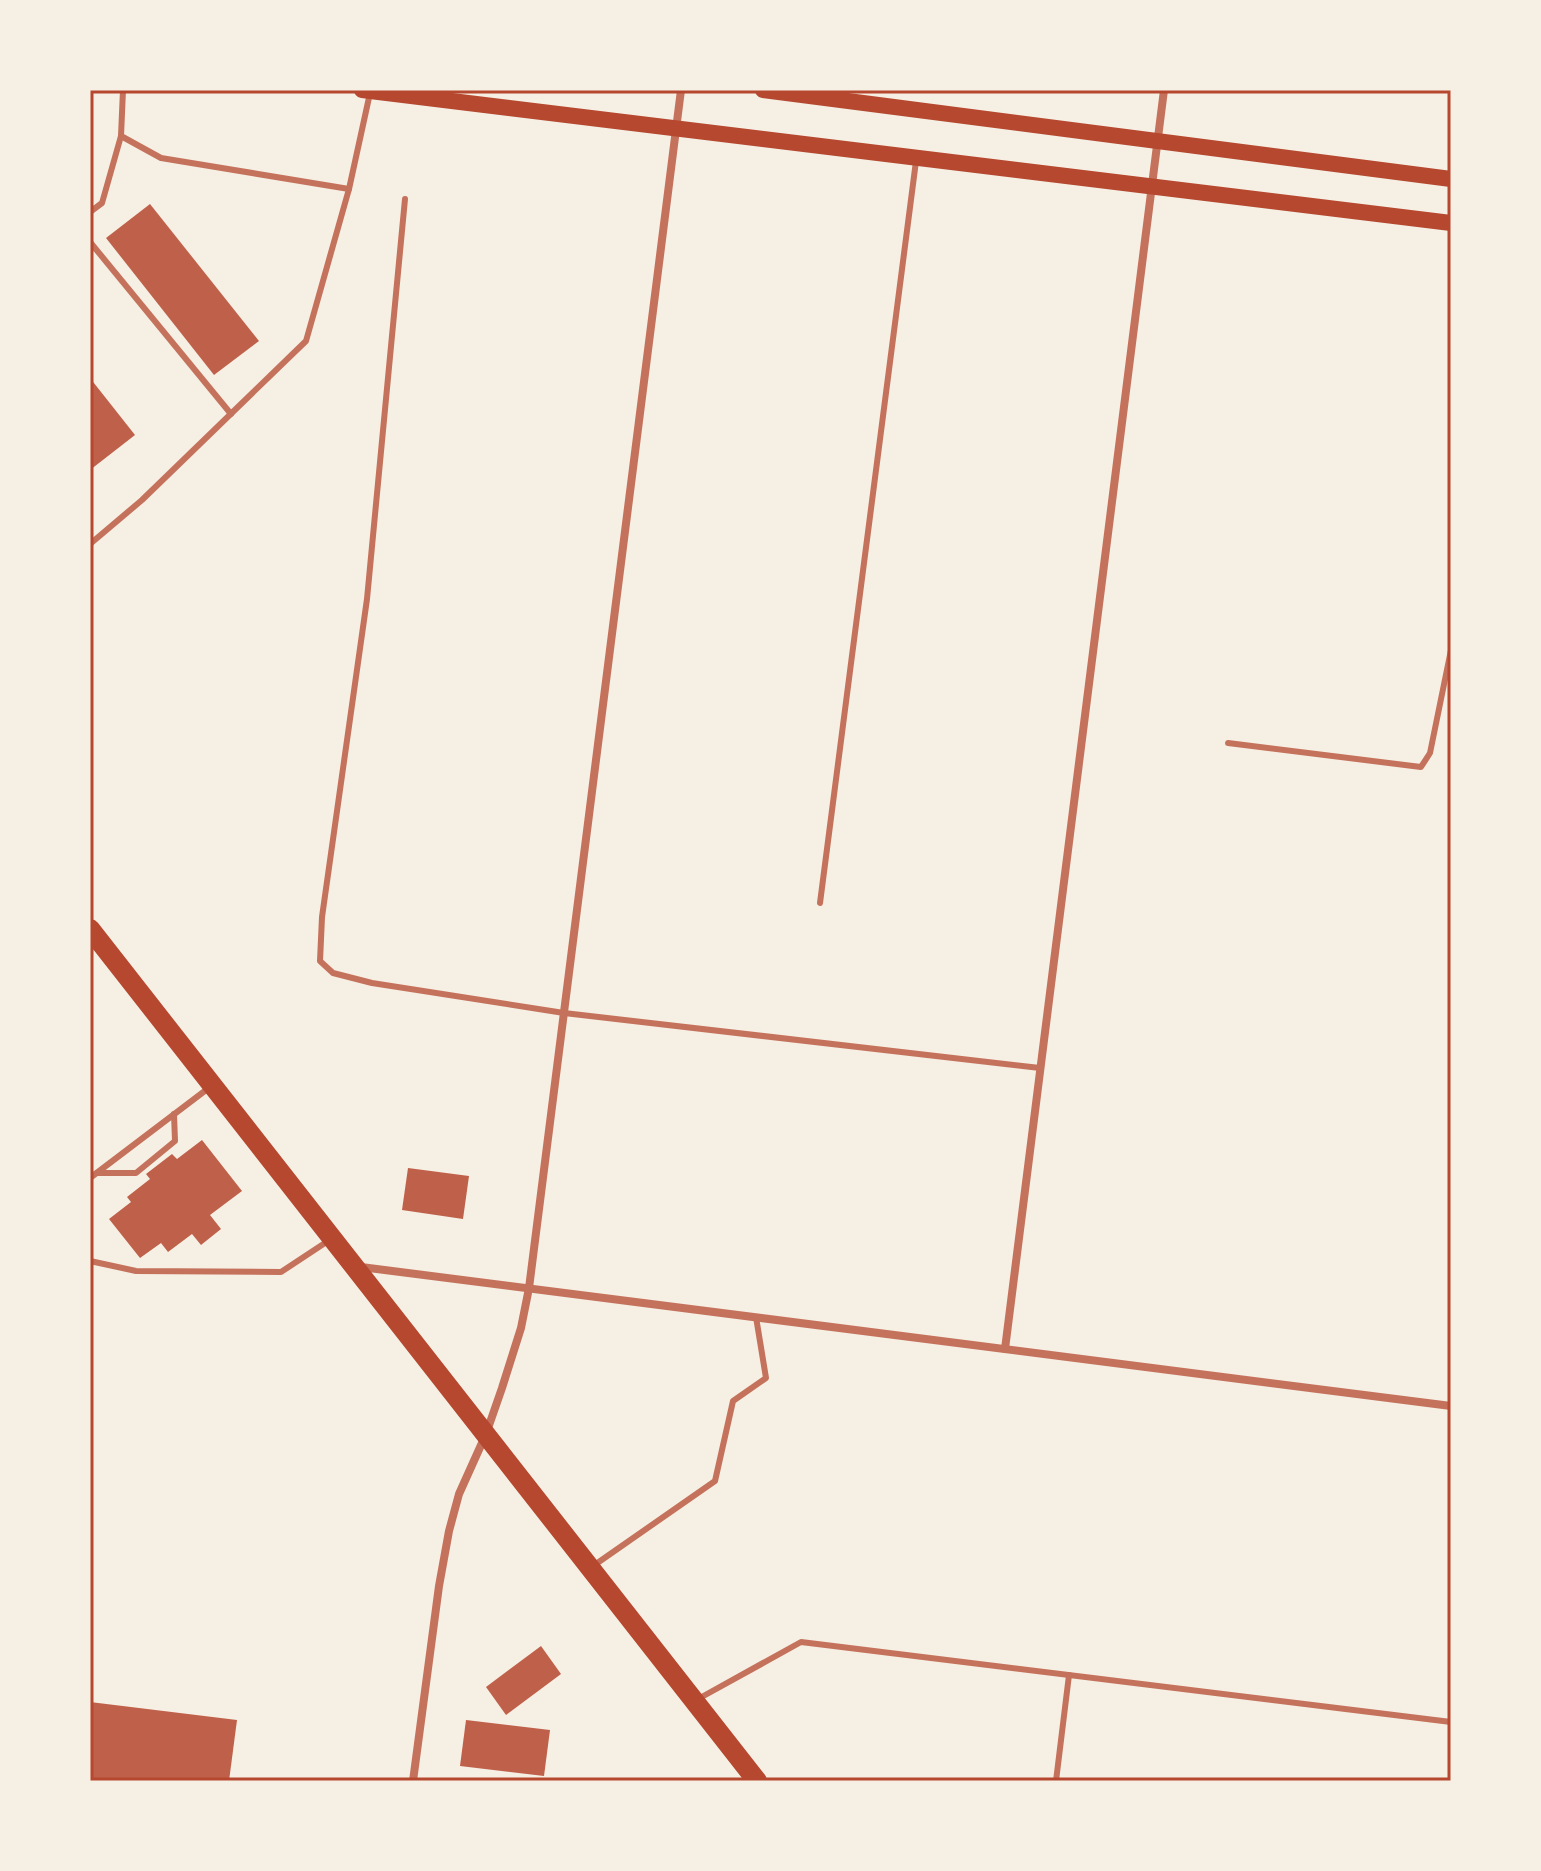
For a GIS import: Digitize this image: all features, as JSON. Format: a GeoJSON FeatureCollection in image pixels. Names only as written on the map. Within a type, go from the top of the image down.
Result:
{"type":"FeatureCollection","features":[{"type":"Feature","properties":{"kind":"main road"},"geometry":{"type":"LineString","coordinates":[[362,90],[1451,223]]}},
{"type":"Feature","properties":{"kind":"main road"},"geometry":{"type":"LineString","coordinates":[[763,90],[1451,179]]}},
{"type":"Feature","properties":{"kind":"main road"},"geometry":{"type":"LineString","coordinates":[[90,929],[757,1781]]}},
{"type":"Feature","properties":{"kind":"street"},"geometry":{"type":"LineString","coordinates":[[413,1781],[449,1531],[459,1494],[486,1434],[515,1351],[529,1288],[681,90]]}},
{"type":"Feature","properties":{"kind":"street"},"geometry":{"type":"LineString","coordinates":[[1005,1349],[1164,90]]}},
{"type":"Feature","properties":{"kind":"street"},"geometry":{"type":"LineString","coordinates":[[354,1266],[1451,1406]]}},
{"type":"Feature","properties":{"kind":"lane"},"geometry":{"type":"LineString","coordinates":[[90,212],[102,203],[121,136],[123,90]]}},
{"type":"Feature","properties":{"kind":"lane"},"geometry":{"type":"LineString","coordinates":[[90,544],[142,500],[306,341],[349,189],[370,91]]}},
{"type":"Feature","properties":{"kind":"lane"},"geometry":{"type":"LineString","coordinates":[[121,136],[161,158],[349,189]]}},
{"type":"Feature","properties":{"kind":"lane"},"geometry":{"type":"LineString","coordinates":[[820,903],[916,157]]}},
{"type":"Feature","properties":{"kind":"lane"},"geometry":{"type":"LineString","coordinates":[[405,199],[367,599],[322,917],[320,961],[333,973],[372,983],[564,1013],[1040,1068]]}},
{"type":"Feature","properties":{"kind":"lane"},"geometry":{"type":"LineString","coordinates":[[90,242],[231,414]]}},
{"type":"Feature","properties":{"kind":"lane"},"geometry":{"type":"LineString","coordinates":[[1228,743],[1421,767],[1430,753],[1451,650]]}},
{"type":"Feature","properties":{"kind":"lane"},"geometry":{"type":"LineString","coordinates":[[90,1178],[213,1085]]}},
{"type":"Feature","properties":{"kind":"lane"},"geometry":{"type":"LineString","coordinates":[[96,1173],[136,1173],[175,1141],[174,1114]]}},
{"type":"Feature","properties":{"kind":"lane"},"geometry":{"type":"LineString","coordinates":[[90,1261],[136,1271],[281,1272],[332,1239]]}},
{"type":"Feature","properties":{"kind":"lane"},"geometry":{"type":"LineString","coordinates":[[590,1568],[715,1481],[733,1401],[766,1378],[756,1317]]}},
{"type":"Feature","properties":{"kind":"lane"},"geometry":{"type":"LineString","coordinates":[[694,1701],[801,1642],[1451,1722]]}},
{"type":"Feature","properties":{"kind":"lane"},"geometry":{"type":"LineString","coordinates":[[1056,1781],[1069,1675]]}},
{"type":"Feature","properties":{"kind":"building"},"geometry":{"type":"Polygon","coordinates":[[[150,204],[259,341],[214,375],[106,238],[150,204]]]}},
{"type":"Feature","properties":{"kind":"building"},"geometry":{"type":"Polygon","coordinates":[[[90,378],[135,435],[90,470],[90,378]]]}},
{"type":"Feature","properties":{"kind":"building"},"geometry":{"type":"Polygon","coordinates":[[[202,1140],[242,1191],[210,1215],[221,1229],[201,1245],[192,1234],[168,1252],[161,1243],[140,1258],[109,1219],[131,1202],[127,1197],[150,1179],[146,1174],[172,1154],[177,1159],[202,1140]]]}},
{"type":"Feature","properties":{"kind":"building"},"geometry":{"type":"Polygon","coordinates":[[[408,1168],[469,1176],[463,1219],[402,1210],[408,1168]]]}},
{"type":"Feature","properties":{"kind":"building"},"geometry":{"type":"Polygon","coordinates":[[[541,1646],[561,1674],[506,1715],[486,1687],[541,1646]]]}},
{"type":"Feature","properties":{"kind":"building"},"geometry":{"type":"Polygon","coordinates":[[[90,1702],[237,1720],[229,1781],[90,1781],[90,1702]]]}},
{"type":"Feature","properties":{"kind":"building"},"geometry":{"type":"Polygon","coordinates":[[[466,1720],[550,1730],[544,1776],[460,1766],[466,1720]]]}}]}
